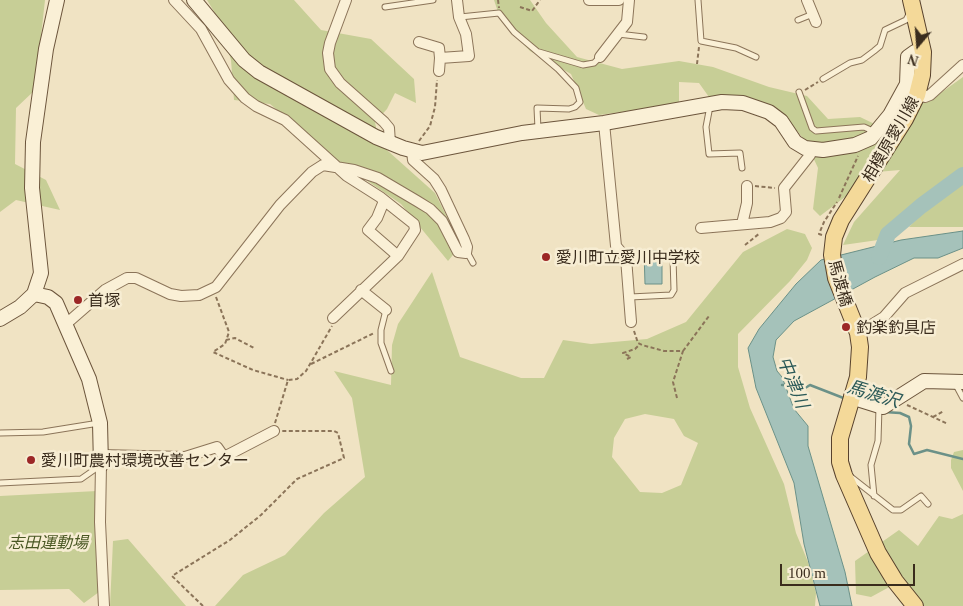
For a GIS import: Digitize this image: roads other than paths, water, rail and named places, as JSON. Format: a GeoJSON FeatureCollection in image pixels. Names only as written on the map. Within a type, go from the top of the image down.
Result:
{"type":"FeatureCollection","features":[{"type":"Feature","properties":{"kind":"main road","name":"相模原愛川線"},"geometry":{"type":"LineString","coordinates":[[834,240],[844,213],[905,119],[917,95],[922,75],[922,52],[912,3]]}},
{"type":"Feature","properties":{"kind":"main road","name":"馬渡橋"},"geometry":{"type":"LineString","coordinates":[[834,240],[832,261],[836,278],[856,327]]}},
{"type":"Feature","properties":{"kind":"main road"},"geometry":{"type":"LineString","coordinates":[[856,327],[860,365],[839,445],[840,462],[885,566],[916,606]]}},
{"type":"Feature","properties":{"kind":"street"},"geometry":{"type":"LineString","coordinates":[[0,319],[20,308],[34,294],[41,273],[32,188],[33,142],[46,49],[57,0]]}},
{"type":"Feature","properties":{"kind":"street"},"geometry":{"type":"LineString","coordinates":[[174,0],[201,28],[226,75],[242,94],[256,106],[285,120],[334,166],[414,224],[415,230],[398,256],[333,318]]}},
{"type":"Feature","properties":{"kind":"street"},"geometry":{"type":"LineString","coordinates":[[194,0],[244,60],[259,72],[390,143],[412,151],[432,153],[482,140],[604,123],[722,102],[743,103],[768,112],[781,121],[795,142],[810,150],[860,144],[876,133],[897,105],[906,89],[909,78],[908,58],[914,52],[922,52]]}},
{"type":"Feature","properties":{"kind":"street"},"geometry":{"type":"LineString","coordinates":[[346,0],[330,43],[328,53],[330,69],[340,83],[389,128],[390,143]]}},
{"type":"Feature","properties":{"kind":"street"},"geometry":{"type":"LineString","coordinates":[[440,58],[469,56],[466,34],[459,17],[457,0]]}},
{"type":"Feature","properties":{"kind":"street"},"geometry":{"type":"LineString","coordinates":[[589,0],[619,0]]}},
{"type":"Feature","properties":{"kind":"street"},"geometry":{"type":"LineString","coordinates":[[600,57],[628,22],[628,0]]}},
{"type":"Feature","properties":{"kind":"street"},"geometry":{"type":"LineString","coordinates":[[807,0],[814,18]]}},
{"type":"Feature","properties":{"kind":"street"},"geometry":{"type":"LineString","coordinates":[[419,42],[439,48],[439,71]]}},
{"type":"Feature","properties":{"kind":"street"},"geometry":{"type":"LineString","coordinates":[[917,95],[930,95],[963,65]]}},
{"type":"Feature","properties":{"kind":"street"},"geometry":{"type":"LineString","coordinates":[[604,123],[616,246],[626,258],[631,322]]}},
{"type":"Feature","properties":{"kind":"street"},"geometry":{"type":"LineString","coordinates":[[701,228],[782,218],[786,212],[784,188],[810,154],[810,150]]}},
{"type":"Feature","properties":{"kind":"street"},"geometry":{"type":"LineString","coordinates":[[66,324],[105,290],[127,278],[136,278],[170,294],[181,296],[199,295],[216,287],[280,205],[312,172],[323,166],[334,166],[378,178],[426,206],[442,221],[458,252],[467,252],[464,239],[441,190],[434,179],[413,160],[412,151]]}},
{"type":"Feature","properties":{"kind":"street"},"geometry":{"type":"LineString","coordinates":[[742,224],[747,204],[748,186]]}},
{"type":"Feature","properties":{"kind":"street"},"geometry":{"type":"LineString","coordinates":[[384,201],[377,218],[368,230],[398,256]]}},
{"type":"Feature","properties":{"kind":"street"},"geometry":{"type":"LineString","coordinates":[[856,327],[884,318],[906,293],[963,264]]}},
{"type":"Feature","properties":{"kind":"street"},"geometry":{"type":"LineString","coordinates":[[361,290],[386,310]]}},
{"type":"Feature","properties":{"kind":"street"},"geometry":{"type":"LineString","coordinates":[[34,294],[48,297],[56,303],[89,379],[100,423],[100,522],[104,606]]}},
{"type":"Feature","properties":{"kind":"street"},"geometry":{"type":"LineString","coordinates":[[851,397],[879,407],[887,406],[924,381],[959,381]]}},
{"type":"Feature","properties":{"kind":"street"},"geometry":{"type":"LineString","coordinates":[[101,460],[185,457],[217,447],[224,457],[274,432]]}},
{"type":"Feature","properties":{"kind":"lane"},"geometry":{"type":"LineString","coordinates":[[386,7],[433,0]]}},
{"type":"Feature","properties":{"kind":"lane"},"geometry":{"type":"LineString","coordinates":[[698,0],[701,41],[736,48],[756,57]]}},
{"type":"Feature","properties":{"kind":"lane"},"geometry":{"type":"LineString","coordinates":[[823,79],[850,63],[862,60],[874,52],[880,46],[885,30],[906,20],[912,3]]}},
{"type":"Feature","properties":{"kind":"lane"},"geometry":{"type":"LineString","coordinates":[[459,17],[499,12],[514,32],[569,79],[580,96],[580,102],[569,109],[538,108],[539,131]]}},
{"type":"Feature","properties":{"kind":"lane"},"geometry":{"type":"LineString","coordinates":[[798,20],[814,18]]}},
{"type":"Feature","properties":{"kind":"lane"},"geometry":{"type":"LineString","coordinates":[[618,34],[644,37]]}},
{"type":"Feature","properties":{"kind":"lane"},"geometry":{"type":"LineString","coordinates":[[539,52],[583,65],[594,63],[600,57]]}},
{"type":"Feature","properties":{"kind":"lane"},"geometry":{"type":"LineString","coordinates":[[799,92],[812,128],[816,131],[864,126],[876,133]]}},
{"type":"Feature","properties":{"kind":"lane"},"geometry":{"type":"LineString","coordinates":[[710,104],[706,127],[710,154],[741,151],[742,168]]}},
{"type":"Feature","properties":{"kind":"lane"},"geometry":{"type":"LineString","coordinates":[[467,252],[473,263]]}},
{"type":"Feature","properties":{"kind":"lane"},"geometry":{"type":"LineString","coordinates":[[628,296],[671,295],[674,290],[673,258]]}},
{"type":"Feature","properties":{"kind":"lane"},"geometry":{"type":"LineString","coordinates":[[386,310],[381,330],[381,343],[391,371]]}},
{"type":"Feature","properties":{"kind":"lane"},"geometry":{"type":"LineString","coordinates":[[959,381],[954,386],[963,398]]}},
{"type":"Feature","properties":{"kind":"lane"},"geometry":{"type":"LineString","coordinates":[[874,496],[871,465],[878,441],[879,407]]}},
{"type":"Feature","properties":{"kind":"lane"},"geometry":{"type":"LineString","coordinates":[[0,433],[43,432],[100,423]]}},
{"type":"Feature","properties":{"kind":"lane"},"geometry":{"type":"LineString","coordinates":[[0,483],[81,479],[101,460]]}},
{"type":"Feature","properties":{"kind":"lane"},"geometry":{"type":"LineString","coordinates":[[844,475],[849,476],[893,510],[901,510],[921,496],[928,504]]}},
{"type":"Feature","properties":{"kind":"water"},"geometry":{"type":"Polygon","coordinates":[[[963,231],[963,248],[938,258],[914,258],[875,277],[794,321],[776,340],[773,357],[777,371],[782,377],[794,409],[808,426],[808,446],[845,572],[852,606],[820,606],[804,544],[794,483],[756,388],[748,348],[759,329],[796,284],[821,260],[901,240],[963,231]]]}},
{"type":"Feature","properties":{"kind":"water"},"geometry":{"type":"Polygon","coordinates":[[[644,251],[662,251],[662,284],[645,284],[644,251]]]}},
{"type":"Feature","properties":{"kind":"waterway"},"geometry":{"type":"LineString","coordinates":[[879,257],[888,234],[921,206],[963,175]]}},
{"type":"Feature","properties":{"kind":"waterway","name":"馬渡沢"},"geometry":{"type":"LineString","coordinates":[[782,385],[789,385],[802,390],[810,385],[846,399]]}},
{"type":"Feature","properties":{"kind":"waterway","name":"馬渡沢"},"geometry":{"type":"LineString","coordinates":[[884,412],[900,413],[909,417],[911,426],[909,444],[914,454],[927,450],[963,459]]}},
{"type":"Feature","properties":{"kind":"place","name":"愛川町立愛川中学校"},"geometry":{"type":"Point","coordinates":[546,257]}},
{"type":"Feature","properties":{"kind":"place","name":"首塚"},"geometry":{"type":"Point","coordinates":[78,300]}},
{"type":"Feature","properties":{"kind":"place","name":"釣楽釣具店"},"geometry":{"type":"Point","coordinates":[846,327]}},
{"type":"Feature","properties":{"kind":"place","name":"愛川町農村環境改善センター"},"geometry":{"type":"Point","coordinates":[31,460]}},
{"type":"Feature","properties":{"kind":"water label","name":"中津川"},"geometry":{"type":"Point","coordinates":[794,382]}},
{"type":"Feature","properties":{"kind":"park label","name":"志田運動場"},"geometry":{"type":"Point","coordinates":[48,542]}}]}
